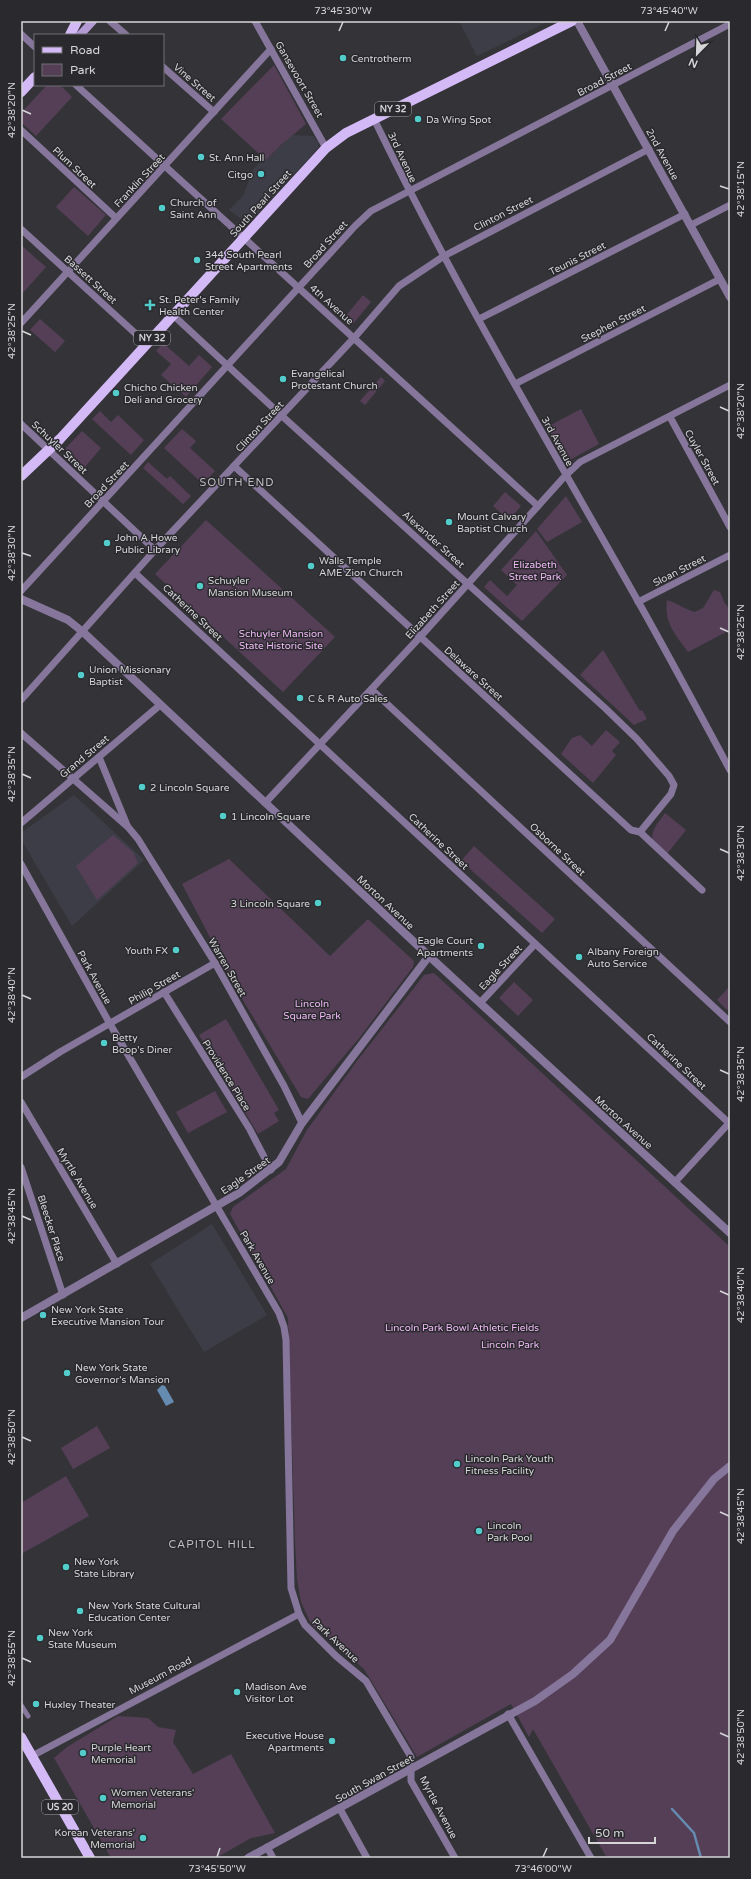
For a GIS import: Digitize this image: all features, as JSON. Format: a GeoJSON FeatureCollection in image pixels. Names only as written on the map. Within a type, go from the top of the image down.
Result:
{"type":"FeatureCollection","features":[{"type":"Feature","properties":{"kind":"main road"},"geometry":{"type":"LineString","coordinates":[[70,34],[77,21]]}},
{"type":"Feature","properties":{"kind":"main road","name":"South Pearl Street"},"geometry":{"type":"LineString","coordinates":[[21,476],[49,451],[326,148],[346,134],[374,119],[572,21]]}},
{"type":"Feature","properties":{"kind":"main road"},"geometry":{"type":"LineString","coordinates":[[81,34],[91,22]]}},
{"type":"Feature","properties":{"kind":"main road"},"geometry":{"type":"LineString","coordinates":[[21,92],[34,78]]}},
{"type":"Feature","properties":{"kind":"main road","name":"US 20"},"geometry":{"type":"LineString","coordinates":[[21,1737],[90,1858]]}},
{"type":"Feature","properties":{"kind":"street"},"geometry":{"type":"LineString","coordinates":[[110,21],[125,34]]}},
{"type":"Feature","properties":{"kind":"street","name":"Gansevoort Street"},"geometry":{"type":"LineString","coordinates":[[255,21],[326,148]]}},
{"type":"Feature","properties":{"kind":"street","name":"2nd Avenue"},"geometry":{"type":"LineString","coordinates":[[577,21],[730,297]]}},
{"type":"Feature","properties":{"kind":"street","name":"Broad Street"},"geometry":{"type":"LineString","coordinates":[[21,591],[355,226],[371,211],[730,24]]}},
{"type":"Feature","properties":{"kind":"street"},"geometry":{"type":"LineString","coordinates":[[21,34],[34,46]]}},
{"type":"Feature","properties":{"kind":"street","name":"Franklin Street"},"geometry":{"type":"LineString","coordinates":[[21,323],[271,49]]}},
{"type":"Feature","properties":{"kind":"street","name":"Vine Street"},"geometry":{"type":"LineString","coordinates":[[164,68],[214,112]]}},
{"type":"Feature","properties":{"kind":"street","name":"4th Avenue"},"geometry":{"type":"LineString","coordinates":[[77,86],[538,506]]}},
{"type":"Feature","properties":{"kind":"street","name":"3rd Avenue"},"geometry":{"type":"LineString","coordinates":[[374,119],[409,191],[444,256],[565,476],[638,602],[730,770]]}},
{"type":"Feature","properties":{"kind":"street","name":"Plum Street"},"geometry":{"type":"LineString","coordinates":[[21,130],[116,218]]}},
{"type":"Feature","properties":{"kind":"street","name":"Clinton Street"},"geometry":{"type":"LineString","coordinates":[[21,700],[155,550],[282,416],[354,338],[399,286],[444,256],[649,149]]}},
{"type":"Feature","properties":{"kind":"street"},"geometry":{"type":"LineString","coordinates":[[691,226],[730,205]]}},
{"type":"Feature","properties":{"kind":"street","name":"Teunis Street"},"geometry":{"type":"LineString","coordinates":[[479,319],[685,214]]}},
{"type":"Feature","properties":{"kind":"street","name":"Bassett Street"},"geometry":{"type":"LineString","coordinates":[[21,229],[147,344]]}},
{"type":"Feature","properties":{"kind":"street","name":"Stephen Street"},"geometry":{"type":"LineString","coordinates":[[515,384],[720,279]]}},
{"type":"Feature","properties":{"kind":"street","name":"Alexander Street"},"geometry":{"type":"LineString","coordinates":[[173,315],[227,366],[469,584],[637,739],[669,776],[674,785],[671,794],[640,832]]}},
{"type":"Feature","properties":{"kind":"street","name":"Elizabeth Street"},"geometry":{"type":"LineString","coordinates":[[265,803],[372,690],[565,476],[580,462],[730,385]]}},
{"type":"Feature","properties":{"kind":"street","name":"Cuyler Street"},"geometry":{"type":"LineString","coordinates":[[670,417],[730,527]]}},
{"type":"Feature","properties":{"kind":"street","name":"Schuyler Street"},"geometry":{"type":"LineString","coordinates":[[21,424],[155,550]]}},
{"type":"Feature","properties":{"kind":"street","name":"Delaware Street"},"geometry":{"type":"LineString","coordinates":[[234,466],[631,830],[640,832],[702,890]]}},
{"type":"Feature","properties":{"kind":"street","name":"Sloan Street"},"geometry":{"type":"LineString","coordinates":[[638,602],[730,555]]}},
{"type":"Feature","properties":{"kind":"street","name":"Catherine Street"},"geometry":{"type":"LineString","coordinates":[[135,573],[730,1123]]}},
{"type":"Feature","properties":{"kind":"street","name":"Morton Avenue"},"geometry":{"type":"LineString","coordinates":[[21,598],[68,620],[83,632],[429,956],[730,1233]]}},
{"type":"Feature","properties":{"kind":"street","name":"Osborne Street"},"geometry":{"type":"LineString","coordinates":[[372,690],[730,1022]]}},
{"type":"Feature","properties":{"kind":"street","name":"Grand Street"},"geometry":{"type":"LineString","coordinates":[[21,823],[160,705]]}},
{"type":"Feature","properties":{"kind":"street","name":"Warren Street"},"geometry":{"type":"LineString","coordinates":[[21,733],[72,780],[128,827],[151,857],[215,963],[284,1086],[302,1123]]}},
{"type":"Feature","properties":{"kind":"street","name":"Warren Street"},"geometry":{"type":"LineString","coordinates":[[99,757],[128,827]]}},
{"type":"Feature","properties":{"kind":"street","name":"Park Avenue"},"geometry":{"type":"LineString","coordinates":[[21,864],[110,1024],[279,1313],[284,1327],[286,1340],[289,1426],[290,1571],[292,1588],[299,1614],[310,1632],[366,1680]]}},
{"type":"Feature","properties":{"kind":"street","name":"Eagle Street"},"geometry":{"type":"LineString","coordinates":[[480,1003],[535,944]]}},
{"type":"Feature","properties":{"kind":"street","name":"Eagle Street"},"geometry":{"type":"LineString","coordinates":[[21,1318],[239,1193],[271,1170],[279,1162],[302,1123],[429,956]]}},
{"type":"Feature","properties":{"kind":"street","name":"Philip Street"},"geometry":{"type":"LineString","coordinates":[[21,1078],[60,1052],[215,963]]}},
{"type":"Feature","properties":{"kind":"street","name":"Providence Place"},"geometry":{"type":"LineString","coordinates":[[164,992],[249,1128],[271,1170]]}},
{"type":"Feature","properties":{"kind":"street","name":"Myrtle Avenue"},"geometry":{"type":"LineString","coordinates":[[21,1102],[117,1264]]}},
{"type":"Feature","properties":{"kind":"street"},"geometry":{"type":"LineString","coordinates":[[675,1182],[730,1123]]}},
{"type":"Feature","properties":{"kind":"street","name":"Bleecker Place"},"geometry":{"type":"LineString","coordinates":[[21,1167],[63,1295]]}},
{"type":"Feature","properties":{"kind":"street","name":"South Swan Street"},"geometry":{"type":"LineString","coordinates":[[248,1858],[340,1809],[508,1714],[535,1701],[573,1674],[610,1640],[673,1532],[714,1479],[730,1466]]}},
{"type":"Feature","properties":{"kind":"street","name":"Museum Road"},"geometry":{"type":"LineString","coordinates":[[32,1756],[299,1614]]}},
{"type":"Feature","properties":{"kind":"street","name":"Myrtle Avenue"},"geometry":{"type":"LineString","coordinates":[[366,1680],[411,1757],[411,1781],[455,1858]]}},
{"type":"Feature","properties":{"kind":"street"},"geometry":{"type":"LineString","coordinates":[[21,1705],[28,1716]]}},
{"type":"Feature","properties":{"kind":"street"},"geometry":{"type":"LineString","coordinates":[[508,1714],[592,1858]]}},
{"type":"Feature","properties":{"kind":"street"},"geometry":{"type":"LineString","coordinates":[[340,1809],[367,1858]]}},
{"type":"Feature","properties":{"kind":"street"},"geometry":{"type":"LineString","coordinates":[[267,1848],[272,1858]]}},
{"type":"Feature","properties":{"kind":"shaded area"},"geometry":{"type":"Polygon","coordinates":[[[459,21],[549,21],[477,56],[459,21]]]}},
{"type":"Feature","properties":{"kind":"shaded area"},"geometry":{"type":"Polygon","coordinates":[[[292,135],[313,136],[318,142],[319,147],[248,224],[229,210],[243,196],[249,181],[247,176],[263,159],[266,160],[292,135]]]}},
{"type":"Feature","properties":{"kind":"shaded area"},"geometry":{"type":"Polygon","coordinates":[[[74,795],[144,860],[72,926],[21,839],[21,833],[74,795]]]}},
{"type":"Feature","properties":{"kind":"shaded area"},"geometry":{"type":"Polygon","coordinates":[[[212,1224],[267,1315],[204,1352],[150,1264],[212,1224]]]}},
{"type":"Feature","properties":{"kind":"green space"},"geometry":{"type":"Polygon","coordinates":[[[274,65],[306,124],[266,160],[221,119],[274,65]]]}},
{"type":"Feature","properties":{"kind":"green space"},"geometry":{"type":"Polygon","coordinates":[[[46,86],[61,86],[72,97],[36,136],[21,122],[21,113],[46,86]]]}},
{"type":"Feature","properties":{"kind":"green space"},"geometry":{"type":"Polygon","coordinates":[[[74,187],[106,215],[88,236],[56,207],[74,187]]]}},
{"type":"Feature","properties":{"kind":"green space"},"geometry":{"type":"Polygon","coordinates":[[[21,245],[46,267],[21,295],[21,245]]]}},
{"type":"Feature","properties":{"kind":"green space"},"geometry":{"type":"Polygon","coordinates":[[[363,295],[371,302],[353,324],[345,317],[363,295]]]}},
{"type":"Feature","properties":{"kind":"green space"},"geometry":{"type":"Polygon","coordinates":[[[40,319],[65,341],[55,352],[30,330],[40,319]]]}},
{"type":"Feature","properties":{"kind":"green space"},"geometry":{"type":"Polygon","coordinates":[[[163,343],[189,366],[199,355],[212,367],[186,397],[161,375],[171,364],[156,351],[163,343]]]}},
{"type":"Feature","properties":{"kind":"green space"},"geometry":{"type":"Polygon","coordinates":[[[381,377],[385,381],[365,405],[360,401],[381,377]]]}},
{"type":"Feature","properties":{"kind":"green space"},"geometry":{"type":"Polygon","coordinates":[[[581,409],[599,444],[566,462],[547,427],[581,409]]]}},
{"type":"Feature","properties":{"kind":"green space"},"geometry":{"type":"Polygon","coordinates":[[[100,411],[111,422],[118,415],[144,440],[131,455],[92,419],[100,411]]]}},
{"type":"Feature","properties":{"kind":"green space"},"geometry":{"type":"Polygon","coordinates":[[[182,429],[196,441],[190,448],[215,471],[203,484],[164,448],[182,429]]]}},
{"type":"Feature","properties":{"kind":"green space"},"geometry":{"type":"Polygon","coordinates":[[[82,431],[101,448],[85,467],[65,449],[82,431]]]}},
{"type":"Feature","properties":{"kind":"green space"},"geometry":{"type":"Polygon","coordinates":[[[148,462],[167,479],[170,476],[191,496],[183,504],[143,468],[148,462]]]}},
{"type":"Feature","properties":{"kind":"green space"},"geometry":{"type":"Polygon","coordinates":[[[505,492],[521,506],[509,520],[493,506],[505,492]]]}},
{"type":"Feature","properties":{"kind":"green space"},"geometry":{"type":"Polygon","coordinates":[[[566,496],[582,522],[547,542],[537,529],[566,496]]]}},
{"type":"Feature","properties":{"kind":"green space","name":"Schuyler Mansion State Historic Site"},"geometry":{"type":"Polygon","coordinates":[[[206,520],[335,637],[283,692],[155,574],[206,520]]]}},
{"type":"Feature","properties":{"kind":"green space","name":"Elizabeth Street Park"},"geometry":{"type":"Polygon","coordinates":[[[536,531],[567,575],[522,621],[484,587],[490,580],[507,596],[517,585],[501,570],[536,531]]]}},
{"type":"Feature","properties":{"kind":"green space"},"geometry":{"type":"Polygon","coordinates":[[[714,590],[720,592],[724,602],[730,610],[730,630],[688,652],[675,634],[669,622],[667,615],[667,600],[695,612],[703,608],[714,590]]]}},
{"type":"Feature","properties":{"kind":"green space"},"geometry":{"type":"Polygon","coordinates":[[[603,650],[640,711],[642,710],[647,719],[634,725],[580,675],[603,650]]]}},
{"type":"Feature","properties":{"kind":"green space"},"geometry":{"type":"Polygon","coordinates":[[[606,730],[620,742],[612,751],[616,755],[593,783],[561,754],[572,738],[580,735],[592,746],[606,730]]]}},
{"type":"Feature","properties":{"kind":"green space"},"geometry":{"type":"Polygon","coordinates":[[[665,813],[686,830],[667,854],[652,839],[652,835],[658,822],[665,813]]]}},
{"type":"Feature","properties":{"kind":"green space"},"geometry":{"type":"Polygon","coordinates":[[[113,835],[133,852],[138,863],[97,900],[76,866],[113,835]]]}},
{"type":"Feature","properties":{"kind":"green space"},"geometry":{"type":"Polygon","coordinates":[[[474,846],[555,919],[542,933],[461,861],[474,846]]]}},
{"type":"Feature","properties":{"kind":"green space","name":"Lincoln Square Park"},"geometry":{"type":"Polygon","coordinates":[[[229,859],[330,956],[368,919],[414,961],[413,967],[360,1037],[308,1099],[301,1097],[244,1002],[182,884],[229,859]]]}},
{"type":"Feature","properties":{"kind":"green space","name":"Lincoln Park"},"geometry":{"type":"Polygon","coordinates":[[[434,973],[730,1247],[730,1858],[607,1858],[533,1729],[529,1737],[511,1704],[417,1757],[364,1669],[311,1624],[301,1602],[297,1579],[295,1541],[288,1318],[230,1214],[233,1207],[286,1169],[307,1130],[357,1061],[424,975],[434,973]]]}},
{"type":"Feature","properties":{"kind":"green space"},"geometry":{"type":"Polygon","coordinates":[[[514,982],[533,1000],[518,1016],[499,998],[514,982]]]}},
{"type":"Feature","properties":{"kind":"green space"},"geometry":{"type":"Polygon","coordinates":[[[730,986],[730,1007],[727,1010],[717,1000],[730,986]]]}},
{"type":"Feature","properties":{"kind":"green space"},"geometry":{"type":"Polygon","coordinates":[[[226,1019],[279,1110],[274,1113],[279,1121],[258,1134],[199,1035],[226,1019]]]}},
{"type":"Feature","properties":{"kind":"green space"},"geometry":{"type":"Polygon","coordinates":[[[215,1091],[227,1112],[188,1133],[176,1112],[215,1091]]]}},
{"type":"Feature","properties":{"kind":"green space"},"geometry":{"type":"Polygon","coordinates":[[[97,1426],[110,1448],[73,1469],[61,1448],[97,1426]]]}},
{"type":"Feature","properties":{"kind":"green space"},"geometry":{"type":"Polygon","coordinates":[[[66,1476],[89,1516],[21,1554],[21,1503],[66,1476]]]}},
{"type":"Feature","properties":{"kind":"green space"},"geometry":{"type":"Polygon","coordinates":[[[118,1716],[148,1718],[158,1727],[176,1730],[173,1742],[193,1774],[231,1754],[275,1833],[251,1838],[216,1858],[111,1858],[54,1758],[67,1747],[118,1716]]]}},
{"type":"Feature","properties":{"kind":"water"},"geometry":{"type":"Polygon","coordinates":[[[162,1385],[165,1386],[174,1402],[166,1406],[157,1390],[162,1385]]]}},
{"type":"Feature","properties":{"kind":"waterway"},"geometry":{"type":"LineString","coordinates":[[672,1809],[694,1833],[701,1858]]}},
{"type":"Feature","properties":{"kind":"place","name":"Centrotherm"},"geometry":{"type":"Point","coordinates":[343,58]}},
{"type":"Feature","properties":{"kind":"place","name":"Da Wing Spot"},"geometry":{"type":"Point","coordinates":[418,119]}},
{"type":"Feature","properties":{"kind":"place","name":"St. Ann Hall"},"geometry":{"type":"Point","coordinates":[201,157]}},
{"type":"Feature","properties":{"kind":"place","name":"Citgo"},"geometry":{"type":"Point","coordinates":[261,174]}},
{"type":"Feature","properties":{"kind":"place","name":"Church of Saint Ann"},"geometry":{"type":"Point","coordinates":[162,208]}},
{"type":"Feature","properties":{"kind":"place","name":"344 South Pearl Street Apartments"},"geometry":{"type":"Point","coordinates":[197,260]}},
{"type":"Feature","properties":{"kind":"place","name":"St. Peter's Family Health Center"},"geometry":{"type":"Point","coordinates":[150,305]}},
{"type":"Feature","properties":{"kind":"place","name":"Evangelical Protestant Church"},"geometry":{"type":"Point","coordinates":[283,379]}},
{"type":"Feature","properties":{"kind":"place","name":"Chicho Chicken Deli and Grocery"},"geometry":{"type":"Point","coordinates":[116,393]}},
{"type":"Feature","properties":{"kind":"place","name":"Mount Calvary Baptist Church"},"geometry":{"type":"Point","coordinates":[449,522]}},
{"type":"Feature","properties":{"kind":"place","name":"John A Howe Public Library"},"geometry":{"type":"Point","coordinates":[107,543]}},
{"type":"Feature","properties":{"kind":"place","name":"Walls Temple AME Zion Church"},"geometry":{"type":"Point","coordinates":[311,566]}},
{"type":"Feature","properties":{"kind":"place","name":"Schuyler Mansion Museum"},"geometry":{"type":"Point","coordinates":[200,586]}},
{"type":"Feature","properties":{"kind":"place","name":"Union Missionary Baptist"},"geometry":{"type":"Point","coordinates":[81,675]}},
{"type":"Feature","properties":{"kind":"place","name":"C & R Auto Sales"},"geometry":{"type":"Point","coordinates":[300,698]}},
{"type":"Feature","properties":{"kind":"place","name":"2 Lincoln Square"},"geometry":{"type":"Point","coordinates":[142,787]}},
{"type":"Feature","properties":{"kind":"place","name":"1 Lincoln Square"},"geometry":{"type":"Point","coordinates":[223,816]}},
{"type":"Feature","properties":{"kind":"place","name":"3 Lincoln Square"},"geometry":{"type":"Point","coordinates":[318,903]}},
{"type":"Feature","properties":{"kind":"place","name":"Eagle Court Apartments"},"geometry":{"type":"Point","coordinates":[481,946]}},
{"type":"Feature","properties":{"kind":"place","name":"Youth FX"},"geometry":{"type":"Point","coordinates":[176,950]}},
{"type":"Feature","properties":{"kind":"place","name":"Albany Foreign Auto Service"},"geometry":{"type":"Point","coordinates":[579,957]}},
{"type":"Feature","properties":{"kind":"place","name":"Betty Boop's Diner"},"geometry":{"type":"Point","coordinates":[104,1043]}},
{"type":"Feature","properties":{"kind":"place","name":"New York State Executive Mansion Tour"},"geometry":{"type":"Point","coordinates":[43,1315]}},
{"type":"Feature","properties":{"kind":"place","name":"New York State Governor's Mansion"},"geometry":{"type":"Point","coordinates":[67,1373]}},
{"type":"Feature","properties":{"kind":"place","name":"Lincoln Park Youth Fitness Facility"},"geometry":{"type":"Point","coordinates":[457,1464]}},
{"type":"Feature","properties":{"kind":"place","name":"Lincoln Park Pool"},"geometry":{"type":"Point","coordinates":[479,1531]}},
{"type":"Feature","properties":{"kind":"place","name":"New York State Library"},"geometry":{"type":"Point","coordinates":[66,1567]}},
{"type":"Feature","properties":{"kind":"place","name":"New York State Cultural Education Center"},"geometry":{"type":"Point","coordinates":[80,1611]}},
{"type":"Feature","properties":{"kind":"place","name":"New York State Museum"},"geometry":{"type":"Point","coordinates":[40,1638]}},
{"type":"Feature","properties":{"kind":"place","name":"Madison Ave Visitor Lot"},"geometry":{"type":"Point","coordinates":[237,1692]}},
{"type":"Feature","properties":{"kind":"place","name":"Huxley Theater"},"geometry":{"type":"Point","coordinates":[36,1704]}},
{"type":"Feature","properties":{"kind":"place","name":"Executive House Apartments"},"geometry":{"type":"Point","coordinates":[332,1741]}},
{"type":"Feature","properties":{"kind":"place","name":"Purple Heart Memorial"},"geometry":{"type":"Point","coordinates":[83,1753]}},
{"type":"Feature","properties":{"kind":"place","name":"Women Veterans' Memorial"},"geometry":{"type":"Point","coordinates":[103,1798]}},
{"type":"Feature","properties":{"kind":"place","name":"Korean Veterans' Memorial"},"geometry":{"type":"Point","coordinates":[143,1838]}},
{"type":"Feature","properties":{"kind":"district","name":"SOUTH END"},"geometry":{"type":"Point","coordinates":[237,482]}},
{"type":"Feature","properties":{"kind":"district","name":"CAPITOL HILL"},"geometry":{"type":"Point","coordinates":[212,1544]}},
{"type":"Feature","properties":{"kind":"park label","name":"Lincoln Park Bowl Athletic Fields"},"geometry":{"type":"Point","coordinates":[462,1327]}}]}
